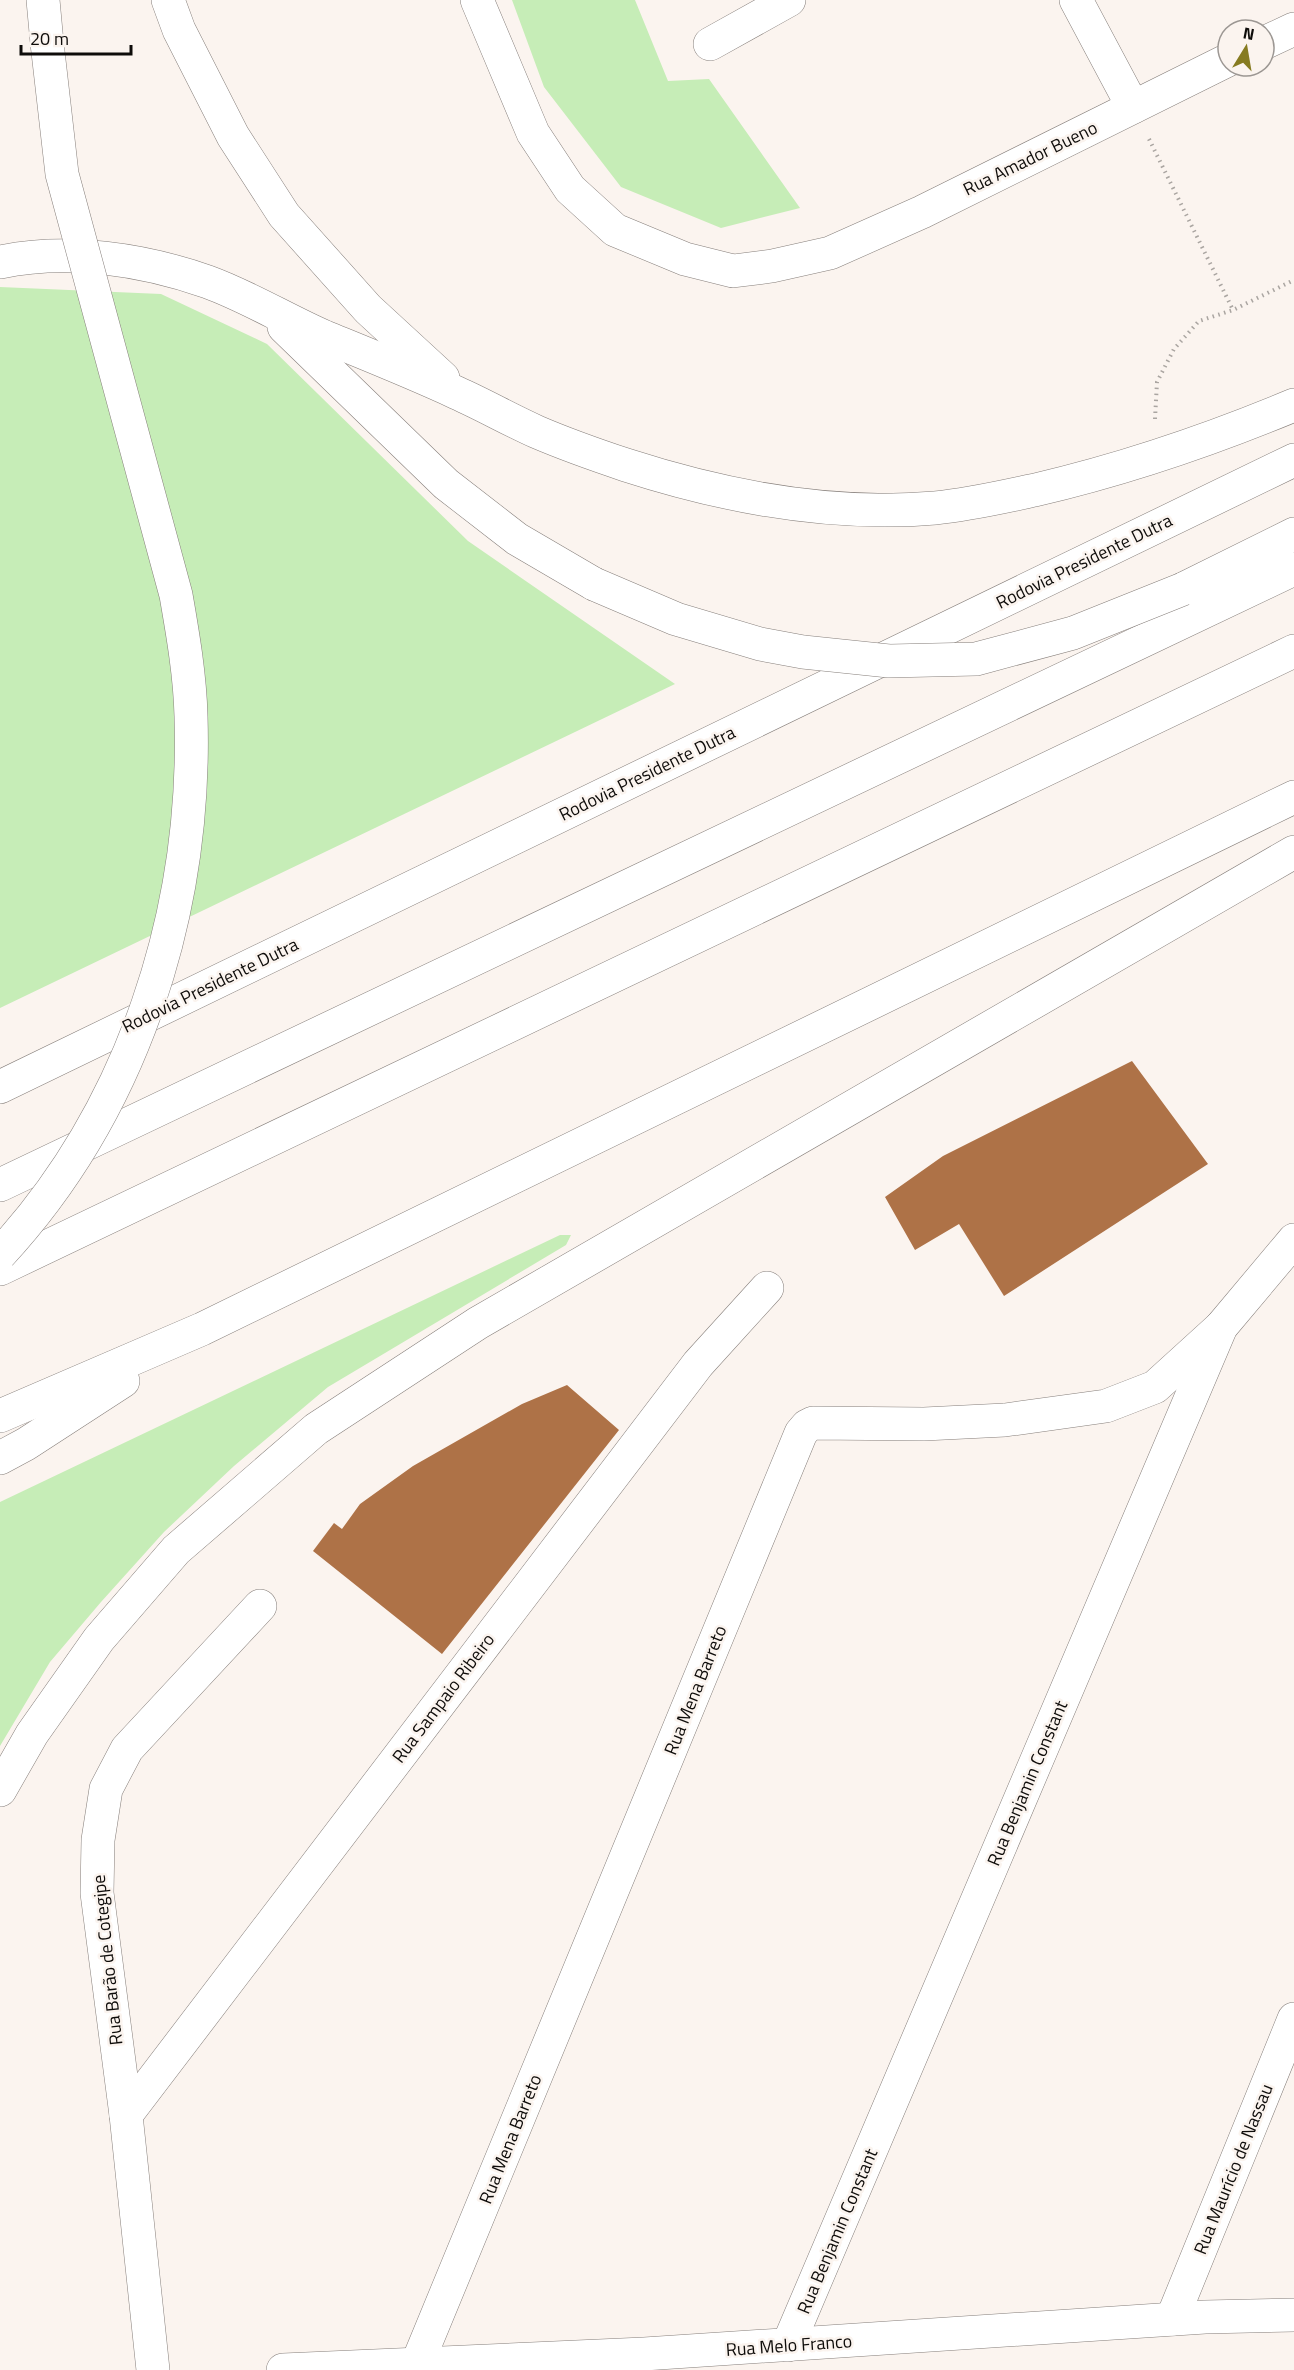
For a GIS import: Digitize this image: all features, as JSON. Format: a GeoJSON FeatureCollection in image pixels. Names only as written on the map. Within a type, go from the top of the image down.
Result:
{"type":"FeatureCollection","features":[{"type":"Feature","properties":{"kind":"main road"},"geometry":{"type":"LineString","coordinates":[[0,1254],[53,1189],[88,1133],[119,1076],[144,1015],[165,952],[179,894],[188,834],[192,775],[191,714],[186,654],[176,595],[62,174],[43,0]]}},
{"type":"Feature","properties":{"kind":"main road"},"geometry":{"type":"LineString","coordinates":[[168,0],[179,30],[233,136],[285,215],[368,309],[459,393]]}},
{"type":"Feature","properties":{"kind":"main road","name":"Rua Amador Bueno"},"geometry":{"type":"LineString","coordinates":[[477,0],[533,134],[570,189],[615,230],[685,260],[733,271],[772,266],[830,254],[922,212],[1216,66]]}},
{"type":"Feature","properties":{"kind":"main road"},"geometry":{"type":"LineString","coordinates":[[710,44],[789,0]]}},
{"type":"Feature","properties":{"kind":"main road"},"geometry":{"type":"LineString","coordinates":[[1076,0],[1133,106]]}},
{"type":"Feature","properties":{"kind":"main road"},"geometry":{"type":"LineString","coordinates":[[1276,37],[1294,28]]}},
{"type":"Feature","properties":{"kind":"main road"},"geometry":{"type":"LineString","coordinates":[[0,262],[37,256],[115,259],[161,268],[208,282],[321,335],[459,393],[538,432],[624,465],[708,489],[785,503],[866,510],[936,508],[1021,493],[1090,477],[1152,459],[1226,434],[1294,405]]}},
{"type":"Feature","properties":{"kind":"main road"},"geometry":{"type":"LineString","coordinates":[[261,305],[446,484],[517,539],[594,584],[676,620],[760,644],[803,652],[889,661],[976,659],[1073,633],[1183,589],[1294,534]]}},
{"type":"Feature","properties":{"kind":"main road","name":"Rodovia Presidente Dutra"},"geometry":{"type":"LineString","coordinates":[[0,1087],[1294,460]]}},
{"type":"Feature","properties":{"kind":"main road"},"geometry":{"type":"LineString","coordinates":[[0,1185],[1294,569]]}},
{"type":"Feature","properties":{"kind":"main road"},"geometry":{"type":"LineString","coordinates":[[0,1269],[1294,651]]}},
{"type":"Feature","properties":{"kind":"main road"},"geometry":{"type":"LineString","coordinates":[[0,1416],[202,1329],[1294,798]]}},
{"type":"Feature","properties":{"kind":"main road"},"geometry":{"type":"LineString","coordinates":[[0,1790],[32,1734],[99,1639],[177,1550],[316,1429],[478,1323],[1294,852]]}},
{"type":"Feature","properties":{"kind":"main road","name":"Rua Benjamin Constant"},"geometry":{"type":"LineString","coordinates":[[788,2345],[1221,1327],[1282,1273],[1294,1240]]}},
{"type":"Feature","properties":{"kind":"main road","name":"Rua Sampaio Ribeiro"},"geometry":{"type":"LineString","coordinates":[[126,2115],[698,1364],[767,1288]]}},
{"type":"Feature","properties":{"kind":"main road","name":"Rua Mena Barreto"},"geometry":{"type":"LineString","coordinates":[[417,2364],[801,1433],[813,1423],[924,1425],[1005,1420],[1106,1406],[1155,1387],[1221,1327]]}},
{"type":"Feature","properties":{"kind":"main road"},"geometry":{"type":"LineString","coordinates":[[0,1458],[26,1444],[202,1329]]}},
{"type":"Feature","properties":{"kind":"main road","name":"Rua Barão de Cotegipe"},"geometry":{"type":"LineString","coordinates":[[153,2370],[126,2115],[97,1893],[98,1840],[106,1789],[127,1749],[260,1606]]}},
{"type":"Feature","properties":{"kind":"main road","name":"Rua Maurício de Nassau"},"geometry":{"type":"LineString","coordinates":[[1172,2319],[1294,2019]]}},
{"type":"Feature","properties":{"kind":"main road","name":"Rua Melo Franco"},"geometry":{"type":"LineString","coordinates":[[283,2370],[417,2364],[644,2362],[788,2345],[1172,2319],[1294,2315]]}},
{"type":"Feature","properties":{"kind":"path"},"geometry":{"type":"LineString","coordinates":[[1133,106],[1233,310]]}},
{"type":"Feature","properties":{"kind":"path"},"geometry":{"type":"LineString","coordinates":[[1152,459],[1157,382],[1174,349],[1199,321],[1233,310],[1294,280]]}},
{"type":"Feature","properties":{"kind":"green space"},"geometry":{"type":"Polygon","coordinates":[[[512,0],[635,0],[668,81],[709,79],[800,208],[721,228],[621,187],[544,87],[512,0]]]}},
{"type":"Feature","properties":{"kind":"green space"},"geometry":{"type":"Polygon","coordinates":[[[0,287],[161,294],[267,344],[468,541],[675,684],[0,1008],[0,287]]]}},
{"type":"Feature","properties":{"kind":"green space"},"geometry":{"type":"Polygon","coordinates":[[[560,1235],[571,1235],[566,1245],[328,1387],[234,1466],[164,1532],[50,1662],[0,1746],[0,1502],[560,1235]]]}},
{"type":"Feature","properties":{"kind":"building"},"geometry":{"type":"Polygon","coordinates":[[[1132,1061],[1208,1164],[1004,1296],[959,1224],[915,1250],[885,1197],[943,1156],[1132,1061]]]}},
{"type":"Feature","properties":{"kind":"building"},"geometry":{"type":"Polygon","coordinates":[[[567,1385],[619,1430],[442,1654],[313,1551],[334,1523],[342,1529],[360,1504],[413,1466],[522,1404],[567,1385]]]}}]}
